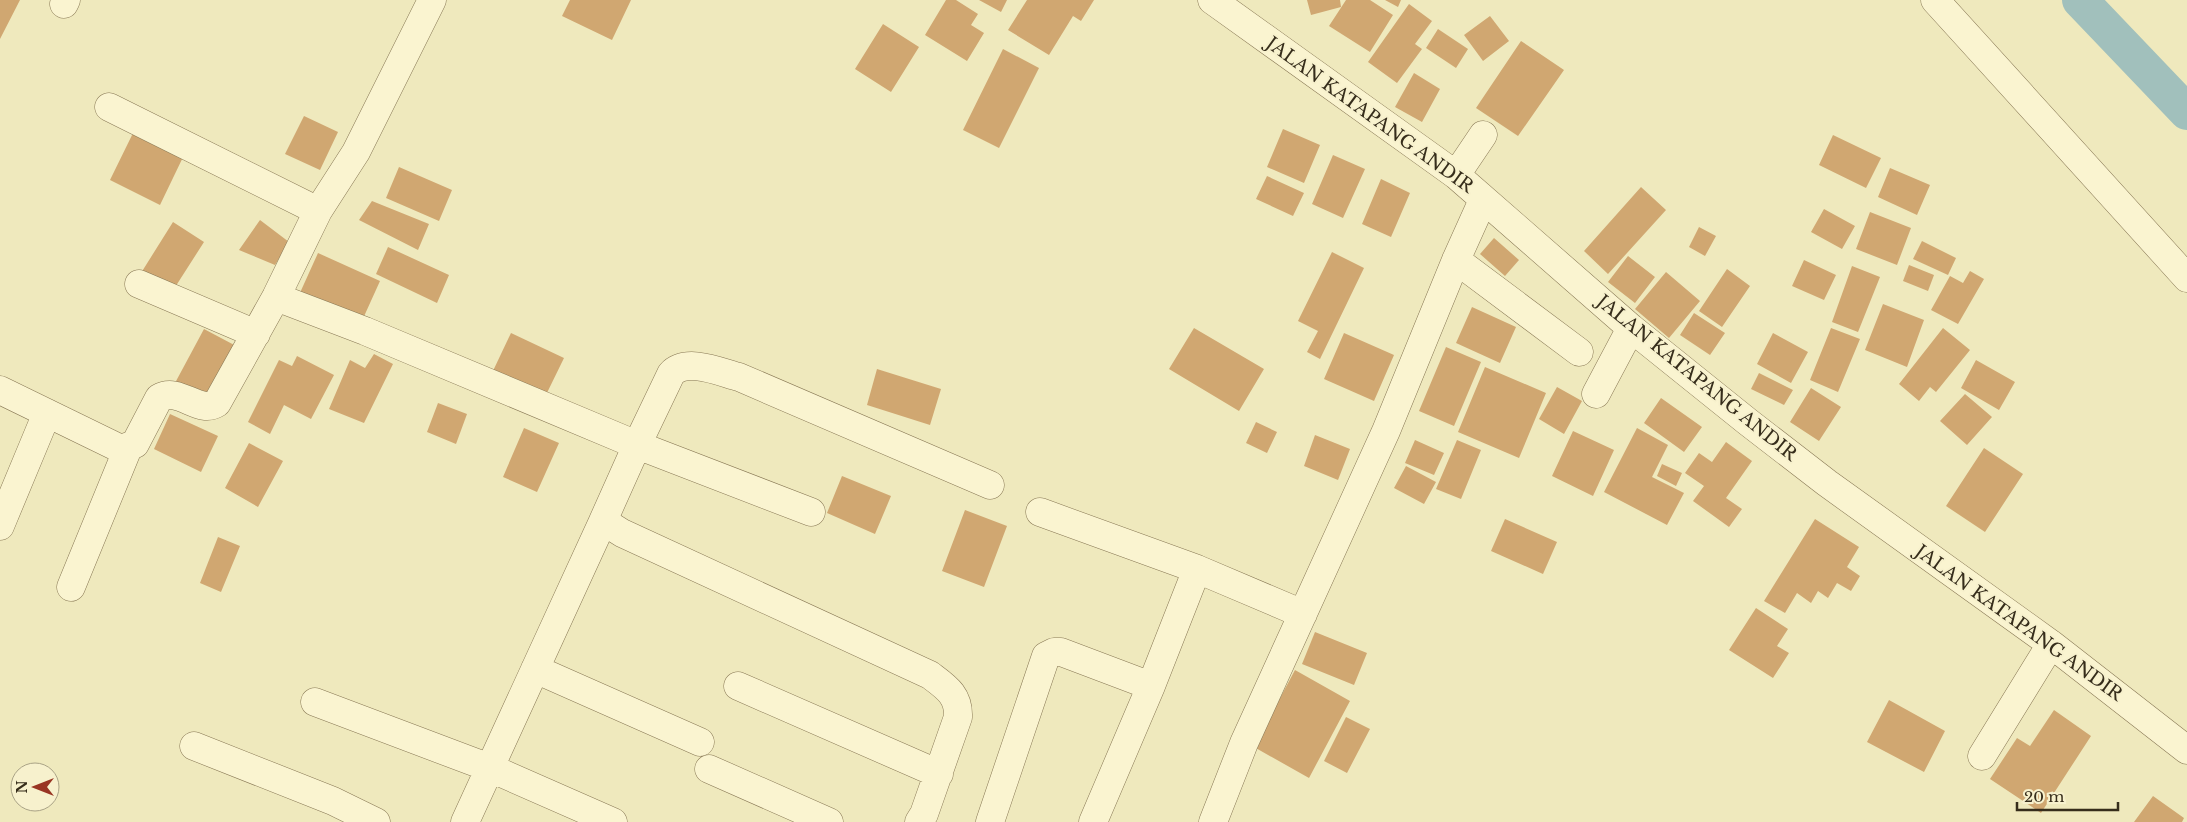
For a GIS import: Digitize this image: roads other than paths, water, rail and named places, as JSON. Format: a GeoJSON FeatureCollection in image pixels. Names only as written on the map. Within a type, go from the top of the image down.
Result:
{"type":"FeatureCollection","features":[{"type":"Feature","properties":{"kind":"street"},"geometry":{"type":"LineString","coordinates":[[0,390],[121,449],[135,444],[159,398],[166,394],[173,394],[204,405],[212,406],[217,403],[276,297],[318,211],[356,152],[432,0]]}},
{"type":"Feature","properties":{"kind":"street","name":"JALAN KATAPANG ANDIR"},"geometry":{"type":"LineString","coordinates":[[1212,0],[1456,175],[1631,328],[1827,483],[2051,644],[2187,750]]}},
{"type":"Feature","properties":{"kind":"street"},"geometry":{"type":"LineString","coordinates":[[1935,0],[2187,278]]}},
{"type":"Feature","properties":{"kind":"street"},"geometry":{"type":"LineString","coordinates":[[109,107],[318,211]]}},
{"type":"Feature","properties":{"kind":"street"},"geometry":{"type":"LineString","coordinates":[[1456,175],[1483,135]]}},
{"type":"Feature","properties":{"kind":"street"},"geometry":{"type":"LineString","coordinates":[[1213,822],[1244,744],[1386,431],[1456,260],[1483,200]]}},
{"type":"Feature","properties":{"kind":"street"},"geometry":{"type":"LineString","coordinates":[[1456,260],[1579,352]]}},
{"type":"Feature","properties":{"kind":"street"},"geometry":{"type":"LineString","coordinates":[[138,284],[256,334]]}},
{"type":"Feature","properties":{"kind":"street"},"geometry":{"type":"LineString","coordinates":[[276,297],[365,331],[637,445],[811,512]]}},
{"type":"Feature","properties":{"kind":"street"},"geometry":{"type":"LineString","coordinates":[[1596,394],[1631,328]]}},
{"type":"Feature","properties":{"kind":"street"},"geometry":{"type":"LineString","coordinates":[[465,822],[637,445],[675,369],[682,366],[706,368],[739,377],[990,485]]}},
{"type":"Feature","properties":{"kind":"street"},"geometry":{"type":"LineString","coordinates":[[0,526],[47,413]]}},
{"type":"Feature","properties":{"kind":"street"},"geometry":{"type":"LineString","coordinates":[[71,587],[128,448]]}},
{"type":"Feature","properties":{"kind":"street"},"geometry":{"type":"LineString","coordinates":[[1040,512],[1196,568],[1303,614]]}},
{"type":"Feature","properties":{"kind":"street"},"geometry":{"type":"LineString","coordinates":[[603,521],[631,537],[930,675],[945,686],[954,696],[958,706],[958,717],[939,774],[924,814],[919,822]]}},
{"type":"Feature","properties":{"kind":"street"},"geometry":{"type":"LineString","coordinates":[[1093,822],[1151,686],[1196,568]]}},
{"type":"Feature","properties":{"kind":"street"},"geometry":{"type":"LineString","coordinates":[[1982,756],[2051,644]]}},
{"type":"Feature","properties":{"kind":"street"},"geometry":{"type":"LineString","coordinates":[[990,822],[1046,656],[1054,652],[1061,652],[1151,686]]}},
{"type":"Feature","properties":{"kind":"street"},"geometry":{"type":"LineString","coordinates":[[536,669],[700,742]]}},
{"type":"Feature","properties":{"kind":"street"},"geometry":{"type":"LineString","coordinates":[[738,686],[939,774]]}},
{"type":"Feature","properties":{"kind":"street"},"geometry":{"type":"LineString","coordinates":[[315,702],[490,768],[613,822]]}},
{"type":"Feature","properties":{"kind":"street"},"geometry":{"type":"LineString","coordinates":[[194,746],[333,801],[376,822]]}},
{"type":"Feature","properties":{"kind":"street"},"geometry":{"type":"LineString","coordinates":[[709,769],[829,822]]}},
{"type":"Feature","properties":{"kind":"waterway"},"geometry":{"type":"LineString","coordinates":[[2080,0],[2187,112]]}}]}
